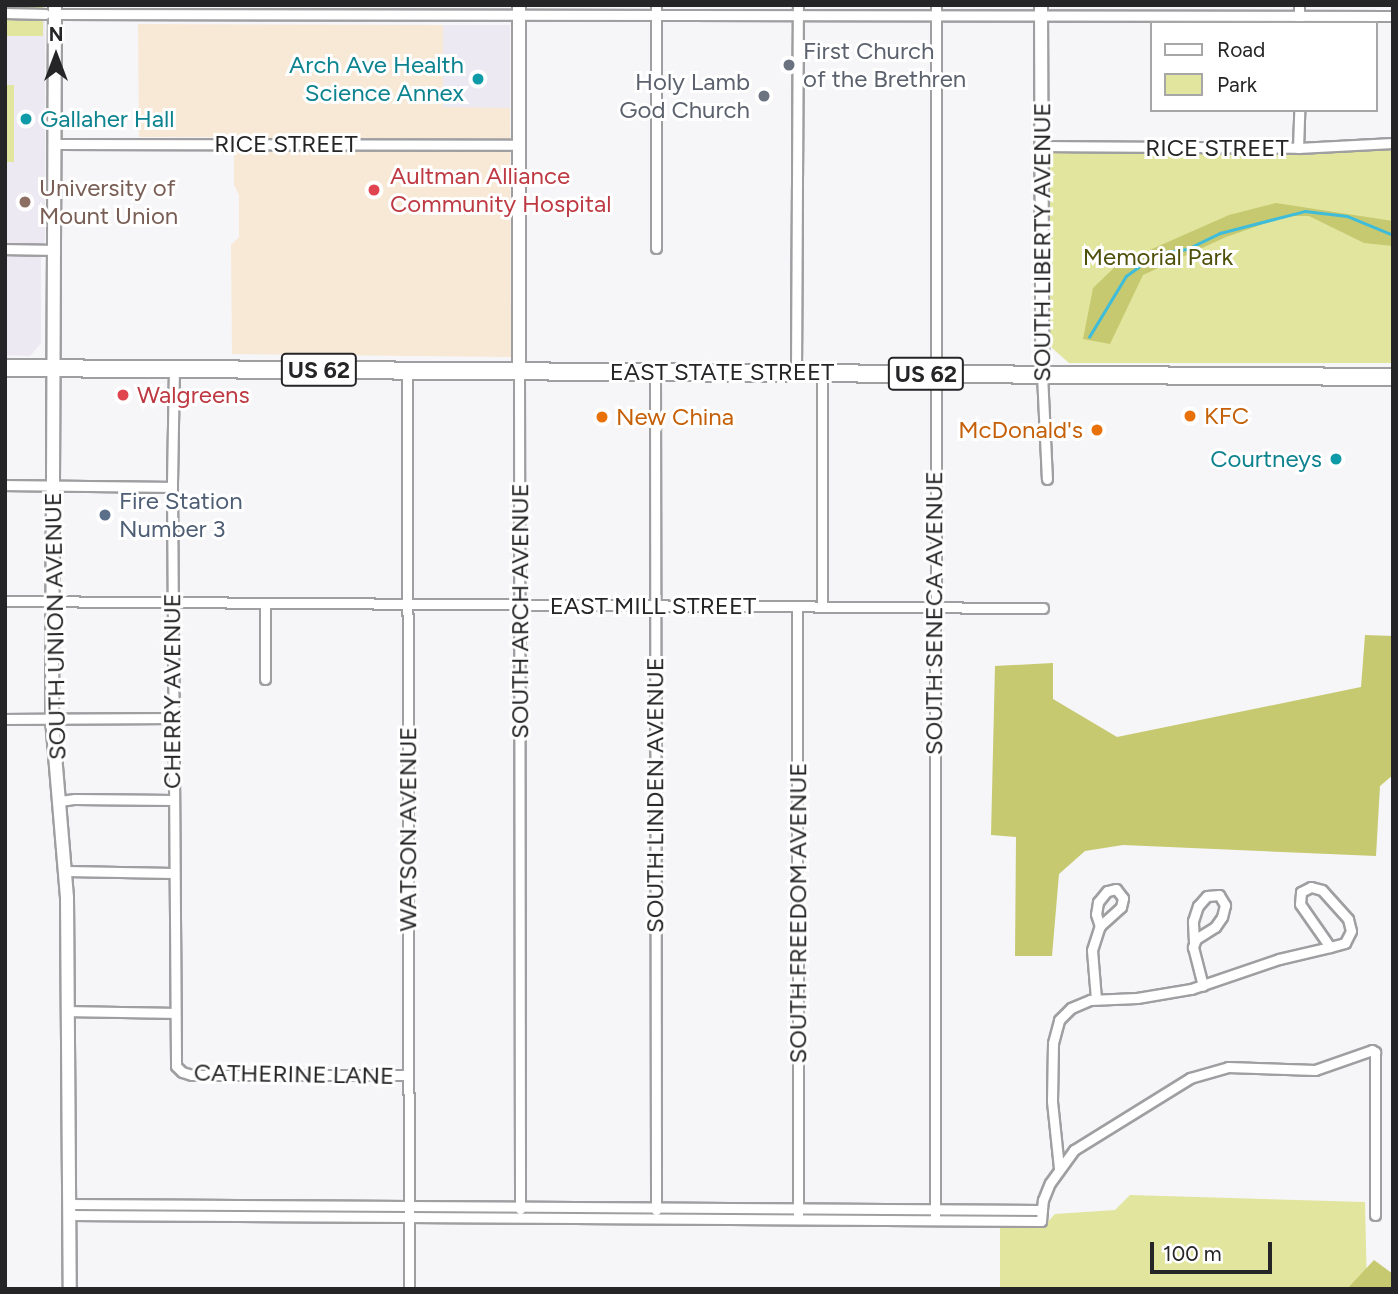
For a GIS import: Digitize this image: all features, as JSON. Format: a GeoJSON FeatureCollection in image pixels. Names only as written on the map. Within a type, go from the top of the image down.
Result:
{"type":"FeatureCollection","features":[{"type":"Feature","properties":{"kind":"highway","name":"US 62"},"geometry":{"type":"LineString","coordinates":[[5,368],[52,368]]}},
{"type":"Feature","properties":{"kind":"highway","name":"EAST STATE STREET"},"geometry":{"type":"LineString","coordinates":[[52,368],[1393,377]]}},
{"type":"Feature","properties":{"kind":"main road","name":"SOUTH ARCH AVENUE"},"geometry":{"type":"LineString","coordinates":[[519,9],[519,371]]}},
{"type":"Feature","properties":{"kind":"main road","name":"SOUTH LIBERTY AVENUE"},"geometry":{"type":"LineString","coordinates":[[1041,9],[1042,374]]}},
{"type":"Feature","properties":{"kind":"main road","name":"SOUTH UNION AVENUE"},"geometry":{"type":"LineString","coordinates":[[51,11],[54,144],[52,719],[66,871],[69,1289]]}},
{"type":"Feature","properties":{"kind":"street"},"geometry":{"type":"LineString","coordinates":[[5,13],[410,9],[1041,9],[1393,16]]}},
{"type":"Feature","properties":{"kind":"street"},"geometry":{"type":"LineString","coordinates":[[656,9],[656,248]]}},
{"type":"Feature","properties":{"kind":"street"},"geometry":{"type":"LineString","coordinates":[[796,373],[798,9]]}},
{"type":"Feature","properties":{"kind":"street","name":"SOUTH SENECA AVENUE"},"geometry":{"type":"LineString","coordinates":[[935,1220],[933,374],[936,9]]}},
{"type":"Feature","properties":{"kind":"street"},"geometry":{"type":"LineString","coordinates":[[1298,148],[1299,112]]}},
{"type":"Feature","properties":{"kind":"street","name":"RICE STREET"},"geometry":{"type":"LineString","coordinates":[[1040,146],[1298,148],[1393,143]]}},
{"type":"Feature","properties":{"kind":"street","name":"RICE STREET"},"geometry":{"type":"LineString","coordinates":[[54,144],[518,145]]}},
{"type":"Feature","properties":{"kind":"street"},"geometry":{"type":"LineString","coordinates":[[5,249],[53,250]]}},
{"type":"Feature","properties":{"kind":"street","name":"CHERRY AVENUE"},"geometry":{"type":"LineString","coordinates":[[174,368],[174,1059],[179,1071]]}},
{"type":"Feature","properties":{"kind":"street","name":"WATSON AVENUE"},"geometry":{"type":"LineString","coordinates":[[407,370],[409,1289]]}},
{"type":"Feature","properties":{"kind":"street","name":"SOUTH ARCH AVENUE"},"geometry":{"type":"LineString","coordinates":[[519,371],[520,1217]]}},
{"type":"Feature","properties":{"kind":"street","name":"SOUTH LINDEN AVENUE"},"geometry":{"type":"LineString","coordinates":[[655,372],[656,1218]]}},
{"type":"Feature","properties":{"kind":"street"},"geometry":{"type":"LineString","coordinates":[[822,373],[822,606]]}},
{"type":"Feature","properties":{"kind":"street","name":"SOUTH LIBERTY AVENUE"},"geometry":{"type":"LineString","coordinates":[[1042,374],[1047,479]]}},
{"type":"Feature","properties":{"kind":"street"},"geometry":{"type":"LineString","coordinates":[[5,485],[172,486]]}},
{"type":"Feature","properties":{"kind":"street","name":"EAST MILL STREET"},"geometry":{"type":"LineString","coordinates":[[5,601],[1043,608]]}},
{"type":"Feature","properties":{"kind":"street"},"geometry":{"type":"LineString","coordinates":[[265,604],[265,679]]}},
{"type":"Feature","properties":{"kind":"street","name":"SOUTH FREEDOM AVENUE"},"geometry":{"type":"LineString","coordinates":[[797,606],[798,1219]]}},
{"type":"Feature","properties":{"kind":"street"},"geometry":{"type":"LineString","coordinates":[[5,719],[172,719]]}},
{"type":"Feature","properties":{"kind":"street"},"geometry":{"type":"LineString","coordinates":[[60,802],[75,799],[173,800]]}},
{"type":"Feature","properties":{"kind":"street"},"geometry":{"type":"LineString","coordinates":[[66,871],[173,873]]}},
{"type":"Feature","properties":{"kind":"street"},"geometry":{"type":"LineString","coordinates":[[1059,1168],[1052,1101],[1055,1032],[1071,1008],[1096,999],[1154,996],[1203,986],[1279,959],[1330,947],[1348,939],[1351,931],[1348,919],[1319,888],[1305,888],[1299,896],[1300,904],[1330,947]]}},
{"type":"Feature","properties":{"kind":"street"},"geometry":{"type":"LineString","coordinates":[[1194,942],[1215,926],[1222,916],[1225,905],[1219,895],[1207,896],[1198,906],[1193,921],[1193,952],[1203,986]]}},
{"type":"Feature","properties":{"kind":"street"},"geometry":{"type":"LineString","coordinates":[[1096,999],[1091,965],[1100,926]]}},
{"type":"Feature","properties":{"kind":"street"},"geometry":{"type":"LineString","coordinates":[[68,1011],[174,1013]]}},
{"type":"Feature","properties":{"kind":"street"},"geometry":{"type":"LineString","coordinates":[[69,1209],[146,1215],[1041,1221],[1043,1200],[1059,1168],[1085,1142],[1198,1074],[1228,1067],[1315,1070],[1373,1050],[1375,1215]]}},
{"type":"Feature","properties":{"kind":"street","name":"CATHERINE LANE"},"geometry":{"type":"LineString","coordinates":[[179,1071],[192,1075],[408,1075]]}},
{"type":"Feature","properties":{"kind":"street"},"geometry":{"type":"LineString","coordinates":[[69,1209],[146,1204],[211,1204],[1042,1210]]}},
{"type":"Feature","properties":{"kind":"street"},"geometry":{"type":"LineString","coordinates":[[146,1204],[146,1215]]}},
{"type":"Feature","properties":{"kind":"street"},"geometry":{"type":"LineString","coordinates":[[211,1204],[211,1215]]}},
{"type":"Feature","properties":{"kind":"street"},"geometry":{"type":"LineString","coordinates":[[276,1205],[276,1216]]}},
{"type":"Feature","properties":{"kind":"street"},"geometry":{"type":"LineString","coordinates":[[340,1205],[341,1216]]}},
{"type":"Feature","properties":{"kind":"street"},"geometry":{"type":"LineString","coordinates":[[462,1206],[462,1216]]}},
{"type":"Feature","properties":{"kind":"street"},"geometry":{"type":"LineString","coordinates":[[579,1206],[579,1217]]}},
{"type":"Feature","properties":{"kind":"street"},"geometry":{"type":"LineString","coordinates":[[725,1208],[725,1219]]}},
{"type":"Feature","properties":{"kind":"street"},"geometry":{"type":"LineString","coordinates":[[986,1209],[986,1221]]}},
{"type":"Feature","properties":{"kind":"shaded area","name":"University of Mount Union"},"geometry":{"type":"Polygon","coordinates":[[[5,5],[45,5],[45,241],[41,259],[41,343],[30,356],[5,355],[5,5]]]}},
{"type":"Feature","properties":{"kind":"shaded area","name":"Aultman Alliance Community Hospital"},"geometry":{"type":"Polygon","coordinates":[[[138,24],[443,25],[443,107],[510,108],[511,357],[232,354],[231,245],[239,237],[239,195],[234,185],[234,137],[139,137],[138,24]]]}},
{"type":"Feature","properties":{"kind":"shaded area"},"geometry":{"type":"Polygon","coordinates":[[[443,25],[510,25],[510,108],[443,108],[443,25]]]}},
{"type":"Feature","properties":{"kind":"green space"},"geometry":{"type":"Polygon","coordinates":[[[5,5],[43,5],[43,36],[5,36],[5,5]]]}},
{"type":"Feature","properties":{"kind":"green space"},"geometry":{"type":"Polygon","coordinates":[[[5,85],[14,85],[14,162],[5,162],[5,85]]]}},
{"type":"Feature","properties":{"kind":"green space","name":"Memorial Park"},"geometry":{"type":"Polygon","coordinates":[[[1393,146],[1393,363],[1069,363],[1052,348],[1049,333],[1047,157],[1053,152],[1297,153],[1393,146]]]}},
{"type":"Feature","properties":{"kind":"green space"},"geometry":{"type":"Polygon","coordinates":[[[1276,203],[1393,221],[1393,246],[1364,243],[1309,216],[1291,216],[1269,222],[1226,237],[1143,275],[1110,344],[1083,339],[1093,288],[1118,264],[1229,215],[1276,203]]]}},
{"type":"Feature","properties":{"kind":"green space"},"geometry":{"type":"Polygon","coordinates":[[[1365,635],[1393,636],[1393,775],[1380,786],[1376,856],[1123,845],[1085,851],[1059,874],[1052,956],[1015,956],[1016,837],[991,835],[995,666],[1053,663],[1053,699],[1117,737],[1361,687],[1365,635]]]}},
{"type":"Feature","properties":{"kind":"green space"},"geometry":{"type":"Polygon","coordinates":[[[1130,1195],[1365,1202],[1367,1289],[1000,1289],[1000,1228],[1043,1227],[1055,1214],[1115,1210],[1130,1195]]]}},
{"type":"Feature","properties":{"kind":"green space"},"geometry":{"type":"Polygon","coordinates":[[[1374,1260],[1393,1274],[1393,1289],[1347,1289],[1374,1260]]]}},
{"type":"Feature","properties":{"kind":"waterway"},"geometry":{"type":"LineString","coordinates":[[1089,337],[1126,276],[1158,253],[1187,249],[1220,233],[1305,211],[1347,216],[1393,235]]}},
{"type":"Feature","properties":{"kind":"place","name":"First Church of the Brethren"},"geometry":{"type":"Point","coordinates":[789,65]}},
{"type":"Feature","properties":{"kind":"place","name":"Arch Ave Health Science Annex"},"geometry":{"type":"Point","coordinates":[478,79]}},
{"type":"Feature","properties":{"kind":"place","name":"Holy Lamb God Church"},"geometry":{"type":"Point","coordinates":[764,96]}},
{"type":"Feature","properties":{"kind":"place","name":"Gallaher Hall"},"geometry":{"type":"Point","coordinates":[26,119]}},
{"type":"Feature","properties":{"kind":"place","name":"Aultman Alliance Community Hospital"},"geometry":{"type":"Point","coordinates":[374,190]}},
{"type":"Feature","properties":{"kind":"place","name":"University of Mount Union"},"geometry":{"type":"Point","coordinates":[25,202]}},
{"type":"Feature","properties":{"kind":"place","name":"Walgreens"},"geometry":{"type":"Point","coordinates":[123,395]}},
{"type":"Feature","properties":{"kind":"place","name":"KFC"},"geometry":{"type":"Point","coordinates":[1190,416]}},
{"type":"Feature","properties":{"kind":"place","name":"New China"},"geometry":{"type":"Point","coordinates":[602,417]}},
{"type":"Feature","properties":{"kind":"place","name":"McDonald's"},"geometry":{"type":"Point","coordinates":[1097,430]}},
{"type":"Feature","properties":{"kind":"place","name":"Courtneys"},"geometry":{"type":"Point","coordinates":[1336,459]}},
{"type":"Feature","properties":{"kind":"place","name":"Fire Station Number 3"},"geometry":{"type":"Point","coordinates":[105,515]}}]}
